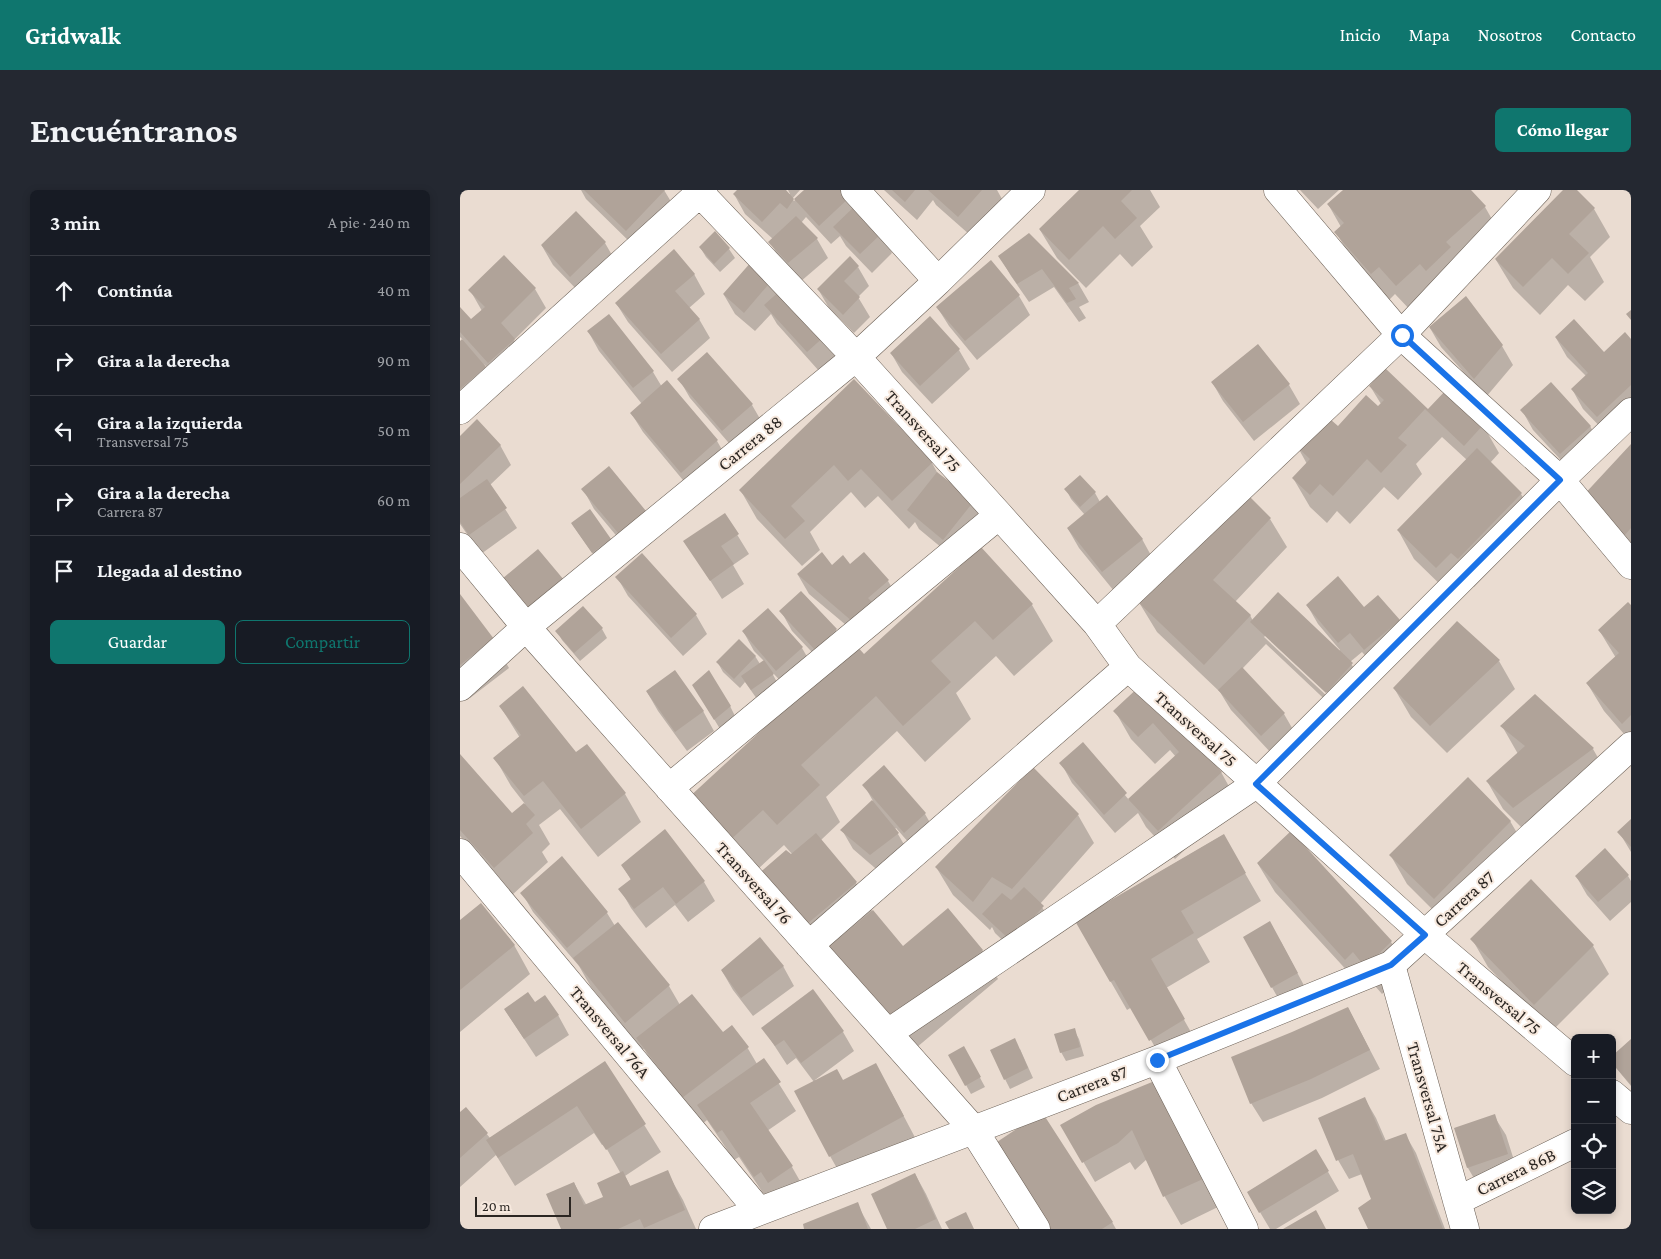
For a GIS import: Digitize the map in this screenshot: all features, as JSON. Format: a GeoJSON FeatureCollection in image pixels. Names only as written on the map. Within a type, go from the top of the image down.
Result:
{"type":"FeatureCollection","features":[{"type":"Feature","properties":{"kind":"street"},"geometry":{"type":"LineString","coordinates":[[855,190],[938,281]]}},
{"type":"Feature","properties":{"kind":"street","name":"Carrera 88"},"geometry":{"type":"LineString","coordinates":[[460,687],[526,627],[856,357],[938,281],[1031,190]]}},
{"type":"Feature","properties":{"kind":"street"},"geometry":{"type":"LineString","coordinates":[[1278,190],[1402,335],[1560,480],[1631,564]]}},
{"type":"Feature","properties":{"kind":"street"},"geometry":{"type":"LineString","coordinates":[[1096,624],[1402,335],[1537,190]]}},
{"type":"Feature","properties":{"kind":"street"},"geometry":{"type":"LineString","coordinates":[[460,410],[702,191]]}},
{"type":"Feature","properties":{"kind":"street","name":"Transversal 75"},"geometry":{"type":"LineString","coordinates":[[702,191],[856,357],[1096,624],[1128,667],[1425,935],[1571,1059]]}},
{"type":"Feature","properties":{"kind":"street"},"geometry":{"type":"LineString","coordinates":[[888,1033],[1256,784],[1560,480],[1631,412]]}},
{"type":"Feature","properties":{"kind":"street"},"geometry":{"type":"LineString","coordinates":[[670,788],[999,516]]}},
{"type":"Feature","properties":{"kind":"street","name":"Transversal 76"},"geometry":{"type":"LineString","coordinates":[[460,547],[526,627],[973,1129],[1036,1229]]}},
{"type":"Feature","properties":{"kind":"street"},"geometry":{"type":"LineString","coordinates":[[810,945],[1128,667]]}},
{"type":"Feature","properties":{"kind":"street","name":"Carrera 87"},"geometry":{"type":"LineString","coordinates":[[713,1229],[1157,1060],[1391,965],[1631,746]]}},
{"type":"Feature","properties":{"kind":"street","name":"Transversal 76A"},"geometry":{"type":"LineString","coordinates":[[460,853],[759,1211]]}},
{"type":"Feature","properties":{"kind":"street","name":"Transversal 75A"},"geometry":{"type":"LineString","coordinates":[[1391,965],[1465,1229]]}},
{"type":"Feature","properties":{"kind":"street"},"geometry":{"type":"LineString","coordinates":[[1157,1060],[1244,1229]]}},
{"type":"Feature","properties":{"kind":"street"},"geometry":{"type":"LineString","coordinates":[[1616,1098],[1631,1111],[1616,1120]]}},
{"type":"Feature","properties":{"kind":"street","name":"Carrera 86B"},"geometry":{"type":"LineString","coordinates":[[1457,1201],[1571,1145]]}},
{"type":"Feature","properties":{"kind":"building"},"geometry":{"type":"Polygon","coordinates":[[[584,190],[665,190],[626,231],[584,190]]]}},
{"type":"Feature","properties":{"kind":"building"},"geometry":{"type":"Polygon","coordinates":[[[737,190],[786,190],[794,199],[787,209],[780,203],[762,222],[733,194],[737,190]]]}},
{"type":"Feature","properties":{"kind":"building"},"geometry":{"type":"Polygon","coordinates":[[[804,190],[846,190],[851,196],[819,226],[794,199],[804,190]]]}},
{"type":"Feature","properties":{"kind":"building"},"geometry":{"type":"Polygon","coordinates":[[[892,190],[915,190],[905,202],[892,190]]]}},
{"type":"Feature","properties":{"kind":"building"},"geometry":{"type":"Polygon","coordinates":[[[928,190],[982,190],[958,217],[928,190]]]}},
{"type":"Feature","properties":{"kind":"building"},"geometry":{"type":"Polygon","coordinates":[[[1079,190],[1132,190],[1121,201],[1137,218],[1115,239],[1103,226],[1069,260],[1039,229],[1079,190]]]}},
{"type":"Feature","properties":{"kind":"building"},"geometry":{"type":"Polygon","coordinates":[[[1343,190],[1471,190],[1486,206],[1446,242],[1451,247],[1426,271],[1420,264],[1396,286],[1379,267],[1371,274],[1334,232],[1344,223],[1327,204],[1343,190]]]}},
{"type":"Feature","properties":{"kind":"building"},"geometry":{"type":"Polygon","coordinates":[[[1563,190],[1577,190],[1595,208],[1569,234],[1589,253],[1568,274],[1552,258],[1523,287],[1495,259],[1563,190]]]}},
{"type":"Feature","properties":{"kind":"building"},"geometry":{"type":"Polygon","coordinates":[[[856,205],[882,233],[860,254],[833,227],[856,205]]]}},
{"type":"Feature","properties":{"kind":"building"},"geometry":{"type":"Polygon","coordinates":[[[576,211],[606,242],[570,277],[541,245],[576,211]]]}},
{"type":"Feature","properties":{"kind":"building"},"geometry":{"type":"Polygon","coordinates":[[[796,216],[818,238],[788,263],[768,242],[796,216]]]}},
{"type":"Feature","properties":{"kind":"building"},"geometry":{"type":"Polygon","coordinates":[[[715,231],[730,248],[714,264],[699,247],[715,231]]]}},
{"type":"Feature","properties":{"kind":"building"},"geometry":{"type":"Polygon","coordinates":[[[1029,233],[1079,283],[1069,288],[1076,299],[1067,303],[1042,269],[1017,284],[998,256],[1029,233]]]}},
{"type":"Feature","properties":{"kind":"building"},"geometry":{"type":"Polygon","coordinates":[[[674,249],[695,274],[675,291],[700,319],[661,354],[615,303],[674,249]]]}},
{"type":"Feature","properties":{"kind":"building"},"geometry":{"type":"Polygon","coordinates":[[[504,255],[536,288],[501,323],[515,339],[488,363],[460,332],[460,307],[471,319],[485,307],[468,290],[504,255]]]}},
{"type":"Feature","properties":{"kind":"building"},"geometry":{"type":"Polygon","coordinates":[[[850,256],[859,266],[844,281],[860,297],[843,315],[817,289],[850,256]]]}},
{"type":"Feature","properties":{"kind":"building"},"geometry":{"type":"Polygon","coordinates":[[[991,260],[1020,295],[965,341],[936,307],[991,260]]]}},
{"type":"Feature","properties":{"kind":"building"},"geometry":{"type":"Polygon","coordinates":[[[752,261],[773,279],[744,313],[723,294],[752,261]]]}},
{"type":"Feature","properties":{"kind":"building"},"geometry":{"type":"Polygon","coordinates":[[[783,288],[826,335],[807,352],[764,305],[783,288]]]}},
{"type":"Feature","properties":{"kind":"building"},"geometry":{"type":"Polygon","coordinates":[[[1466,296],[1503,345],[1474,379],[1429,327],[1466,296]]]}},
{"type":"Feature","properties":{"kind":"building"},"geometry":{"type":"Polygon","coordinates":[[[1631,310],[1631,320],[1626,314],[1631,310]]]}},
{"type":"Feature","properties":{"kind":"building"},"geometry":{"type":"Polygon","coordinates":[[[609,314],[654,371],[633,388],[587,331],[609,314]]]}},
{"type":"Feature","properties":{"kind":"building"},"geometry":{"type":"Polygon","coordinates":[[[930,316],[960,349],[920,386],[890,353],[930,316]]]}},
{"type":"Feature","properties":{"kind":"building"},"geometry":{"type":"Polygon","coordinates":[[[1574,319],[1604,352],[1625,332],[1631,339],[1631,385],[1597,417],[1571,389],[1588,373],[1555,337],[1574,319]]]}},
{"type":"Feature","properties":{"kind":"building"},"geometry":{"type":"Polygon","coordinates":[[[462,339],[486,367],[460,389],[460,341],[462,339]]]}},
{"type":"Feature","properties":{"kind":"building"},"geometry":{"type":"Polygon","coordinates":[[[1258,344],[1290,384],[1243,422],[1211,382],[1258,344]]]}},
{"type":"Feature","properties":{"kind":"building"},"geometry":{"type":"Polygon","coordinates":[[[707,352],[753,404],[722,431],[677,379],[707,352]]]}},
{"type":"Feature","properties":{"kind":"building"},"geometry":{"type":"Polygon","coordinates":[[[1385,368],[1428,409],[1447,389],[1484,424],[1464,446],[1425,409],[1398,438],[1407,445],[1381,473],[1367,459],[1333,496],[1320,484],[1310,495],[1292,478],[1310,459],[1294,444],[1323,413],[1338,426],[1366,395],[1378,406],[1384,400],[1369,386],[1385,368]]]}},
{"type":"Feature","properties":{"kind":"building"},"geometry":{"type":"Polygon","coordinates":[[[854,379],[933,462],[892,501],[861,469],[848,481],[834,465],[791,506],[805,521],[785,539],[739,490],[854,379]]]}},
{"type":"Feature","properties":{"kind":"building"},"geometry":{"type":"Polygon","coordinates":[[[667,380],[718,440],[681,473],[630,413],[667,380]]]}},
{"type":"Feature","properties":{"kind":"building"},"geometry":{"type":"Polygon","coordinates":[[[1551,382],[1591,426],[1560,454],[1520,410],[1551,382]]]}},
{"type":"Feature","properties":{"kind":"building"},"geometry":{"type":"Polygon","coordinates":[[[477,419],[501,445],[460,484],[460,436],[477,419]]]}},
{"type":"Feature","properties":{"kind":"building"},"geometry":{"type":"Polygon","coordinates":[[[1631,444],[1631,528],[1622,538],[1580,499],[1631,444]]]}},
{"type":"Feature","properties":{"kind":"building"},"geometry":{"type":"Polygon","coordinates":[[[1477,448],[1522,493],[1458,559],[1451,553],[1436,568],[1397,530],[1477,448]]]}},
{"type":"Feature","properties":{"kind":"building"},"geometry":{"type":"Polygon","coordinates":[[[609,466],[646,511],[619,534],[581,489],[609,466]]]}},
{"type":"Feature","properties":{"kind":"building"},"geometry":{"type":"Polygon","coordinates":[[[937,472],[974,501],[943,540],[907,510],[937,472]]]}},
{"type":"Feature","properties":{"kind":"building"},"geometry":{"type":"Polygon","coordinates":[[[1080,475],[1096,492],[1080,507],[1064,489],[1080,475]]]}},
{"type":"Feature","properties":{"kind":"building"},"geometry":{"type":"Polygon","coordinates":[[[487,479],[507,508],[469,535],[460,522],[460,498],[487,479]]]}},
{"type":"Feature","properties":{"kind":"building"},"geometry":{"type":"Polygon","coordinates":[[[1243,490],[1271,518],[1213,580],[1251,615],[1204,665],[1139,603],[1243,490]]]}},
{"type":"Feature","properties":{"kind":"building"},"geometry":{"type":"Polygon","coordinates":[[[1107,495],[1143,539],[1102,572],[1067,528],[1107,495]]]}},
{"type":"Feature","properties":{"kind":"building"},"geometry":{"type":"Polygon","coordinates":[[[590,509],[611,539],[592,553],[571,523],[590,509]]]}},
{"type":"Feature","properties":{"kind":"building"},"geometry":{"type":"Polygon","coordinates":[[[725,513],[739,534],[721,546],[734,564],[710,581],[683,541],[725,513]]]}},
{"type":"Feature","properties":{"kind":"building"},"geometry":{"type":"Polygon","coordinates":[[[981,547],[1033,604],[993,640],[975,621],[931,661],[951,682],[903,726],[876,696],[801,765],[820,785],[777,825],[763,810],[726,844],[686,800],[855,644],[864,654],[981,547]]]}},
{"type":"Feature","properties":{"kind":"building"},"geometry":{"type":"Polygon","coordinates":[[[538,549],[564,580],[522,615],[496,584],[538,549]]]}},
{"type":"Feature","properties":{"kind":"building"},"geometry":{"type":"Polygon","coordinates":[[[822,552],[832,565],[843,555],[850,564],[864,552],[889,580],[868,598],[874,604],[853,622],[797,574],[822,552]]]}},
{"type":"Feature","properties":{"kind":"building"},"geometry":{"type":"Polygon","coordinates":[[[642,553],[697,614],[671,638],[615,577],[642,553]]]}},
{"type":"Feature","properties":{"kind":"building"},"geometry":{"type":"Polygon","coordinates":[[[1338,576],[1364,607],[1378,595],[1400,620],[1364,650],[1350,633],[1338,643],[1306,605],[1338,576]]]}},
{"type":"Feature","properties":{"kind":"building"},"geometry":{"type":"Polygon","coordinates":[[[801,591],[837,629],[815,650],[779,611],[801,591]]]}},
{"type":"Feature","properties":{"kind":"building"},"geometry":{"type":"Polygon","coordinates":[[[1278,592],[1353,663],[1326,693],[1250,622],[1278,592]]]}},
{"type":"Feature","properties":{"kind":"building"},"geometry":{"type":"Polygon","coordinates":[[[460,594],[494,639],[460,665],[460,594]]]}},
{"type":"Feature","properties":{"kind":"building"},"geometry":{"type":"Polygon","coordinates":[[[1628,602],[1631,605],[1631,715],[1622,724],[1586,683],[1619,653],[1598,630],[1628,602]]]}},
{"type":"Feature","properties":{"kind":"building"},"geometry":{"type":"Polygon","coordinates":[[[583,606],[603,628],[574,653],[555,631],[583,606]]]}},
{"type":"Feature","properties":{"kind":"building"},"geometry":{"type":"Polygon","coordinates":[[[768,608],[803,647],[776,671],[742,631],[768,608]]]}},
{"type":"Feature","properties":{"kind":"building"},"geometry":{"type":"Polygon","coordinates":[[[1457,621],[1500,660],[1430,726],[1393,688],[1457,621]]]}},
{"type":"Feature","properties":{"kind":"building"},"geometry":{"type":"Polygon","coordinates":[[[739,639],[756,656],[734,679],[716,662],[739,639]]]}},
{"type":"Feature","properties":{"kind":"building"},"geometry":{"type":"Polygon","coordinates":[[[764,660],[774,674],[751,690],[741,676],[764,660]]]}},
{"type":"Feature","properties":{"kind":"building"},"geometry":{"type":"Polygon","coordinates":[[[1242,667],[1285,713],[1261,736],[1218,690],[1242,667]]]}},
{"type":"Feature","properties":{"kind":"building"},"geometry":{"type":"Polygon","coordinates":[[[675,670],[704,711],[675,732],[646,691],[675,670]]]}},
{"type":"Feature","properties":{"kind":"building"},"geometry":{"type":"Polygon","coordinates":[[[709,670],[731,706],[714,720],[692,685],[709,670]]]}},
{"type":"Feature","properties":{"kind":"building"},"geometry":{"type":"Polygon","coordinates":[[[1142,684],[1222,772],[1158,831],[1128,799],[1179,752],[1153,723],[1138,737],[1113,711],[1142,684]]]}},
{"type":"Feature","properties":{"kind":"building"},"geometry":{"type":"Polygon","coordinates":[[[523,686],[576,752],[587,744],[626,793],[581,829],[543,781],[524,796],[493,758],[521,735],[499,706],[523,686]]]}},
{"type":"Feature","properties":{"kind":"building"},"geometry":{"type":"Polygon","coordinates":[[[1535,694],[1594,748],[1513,808],[1486,781],[1525,746],[1500,726],[1535,694]]]}},
{"type":"Feature","properties":{"kind":"building"},"geometry":{"type":"Polygon","coordinates":[[[1083,742],[1127,793],[1104,815],[1059,763],[1083,742]]]}},
{"type":"Feature","properties":{"kind":"building"},"geometry":{"type":"Polygon","coordinates":[[[460,754],[512,813],[524,803],[535,815],[526,824],[533,833],[494,868],[460,830],[460,754]]]}},
{"type":"Feature","properties":{"kind":"building"},"geometry":{"type":"Polygon","coordinates":[[[884,765],[926,813],[904,833],[862,785],[884,765]]]}},
{"type":"Feature","properties":{"kind":"building"},"geometry":{"type":"Polygon","coordinates":[[[1033,767],[1079,814],[1012,889],[992,877],[973,902],[935,867],[1033,767]]]}},
{"type":"Feature","properties":{"kind":"building"},"geometry":{"type":"Polygon","coordinates":[[[1468,777],[1511,821],[1434,899],[1389,855],[1468,777]]]}},
{"type":"Feature","properties":{"kind":"building"},"geometry":{"type":"Polygon","coordinates":[[[872,800],[899,833],[870,855],[840,830],[872,800]]]}},
{"type":"Feature","properties":{"kind":"building"},"geometry":{"type":"Polygon","coordinates":[[[1631,819],[1631,847],[1617,832],[1631,819]]]}},
{"type":"Feature","properties":{"kind":"building"},"geometry":{"type":"Polygon","coordinates":[[[665,829],[705,881],[676,904],[663,887],[634,909],[618,889],[631,879],[621,865],[665,829]]]}},
{"type":"Feature","properties":{"kind":"building"},"geometry":{"type":"Polygon","coordinates":[[[1291,831],[1392,941],[1365,967],[1353,952],[1345,960],[1257,863],[1291,831]]]}},
{"type":"Feature","properties":{"kind":"building"},"geometry":{"type":"Polygon","coordinates":[[[816,833],[857,882],[801,929],[756,876],[786,850],[791,854],[816,833]]]}},
{"type":"Feature","properties":{"kind":"building"},"geometry":{"type":"Polygon","coordinates":[[[1224,834],[1246,873],[1181,911],[1194,933],[1151,959],[1185,1019],[1149,1041],[1114,980],[1110,982],[1075,921],[1224,834]]]}},
{"type":"Feature","properties":{"kind":"building"},"geometry":{"type":"Polygon","coordinates":[[[1605,848],[1629,875],[1598,902],[1575,876],[1605,848]]]}},
{"type":"Feature","properties":{"kind":"building"},"geometry":{"type":"Polygon","coordinates":[[[562,856],[608,912],[567,948],[520,893],[562,856]]]}},
{"type":"Feature","properties":{"kind":"building"},"geometry":{"type":"Polygon","coordinates":[[[1531,879],[1594,945],[1534,1005],[1470,939],[1531,879]]]}},
{"type":"Feature","properties":{"kind":"building"},"geometry":{"type":"Polygon","coordinates":[[[1024,887],[1044,906],[1011,941],[982,914],[1002,893],[1011,900],[1024,887]]]}},
{"type":"Feature","properties":{"kind":"building"},"geometry":{"type":"Polygon","coordinates":[[[481,903],[515,945],[460,990],[460,920],[481,903]]]}},
{"type":"Feature","properties":{"kind":"building"},"geometry":{"type":"Polygon","coordinates":[[[948,908],[983,950],[893,1025],[828,947],[873,910],[903,946],[948,908]]]}},
{"type":"Feature","properties":{"kind":"building"},"geometry":{"type":"Polygon","coordinates":[[[1270,921],[1298,973],[1271,988],[1243,937],[1270,921]]]}},
{"type":"Feature","properties":{"kind":"building"},"geometry":{"type":"Polygon","coordinates":[[[618,922],[670,985],[625,1023],[573,958],[618,922]]]}},
{"type":"Feature","properties":{"kind":"building"},"geometry":{"type":"Polygon","coordinates":[[[760,937],[784,966],[741,998],[721,970],[760,937]]]}},
{"type":"Feature","properties":{"kind":"building"},"geometry":{"type":"Polygon","coordinates":[[[813,989],[844,1031],[801,1063],[784,1040],[775,1046],[761,1028],[813,989]]]}},
{"type":"Feature","properties":{"kind":"building"},"geometry":{"type":"Polygon","coordinates":[[[528,992],[535,1002],[545,995],[559,1015],[524,1039],[504,1009],[528,992]]]}},
{"type":"Feature","properties":{"kind":"building"},"geometry":{"type":"Polygon","coordinates":[[[692,994],[723,1032],[732,1025],[749,1047],[682,1098],[636,1038],[692,994]]]}},
{"type":"Feature","properties":{"kind":"building"},"geometry":{"type":"Polygon","coordinates":[[[1348,1007],[1370,1050],[1311,1079],[1250,1104],[1231,1057],[1348,1007]]]}},
{"type":"Feature","properties":{"kind":"building"},"geometry":{"type":"Polygon","coordinates":[[[1075,1028],[1080,1047],[1060,1053],[1054,1034],[1075,1028]]]}},
{"type":"Feature","properties":{"kind":"building"},"geometry":{"type":"Polygon","coordinates":[[[1015,1038],[1028,1068],[1004,1080],[990,1050],[1015,1038]]]}},
{"type":"Feature","properties":{"kind":"building"},"geometry":{"type":"Polygon","coordinates":[[[1631,1039],[1631,1085],[1616,1068],[1616,1052],[1631,1039]]]}},
{"type":"Feature","properties":{"kind":"building"},"geometry":{"type":"Polygon","coordinates":[[[964,1046],[981,1077],[965,1086],[948,1055],[964,1046]]]}},
{"type":"Feature","properties":{"kind":"building"},"geometry":{"type":"Polygon","coordinates":[[[764,1058],[781,1082],[750,1103],[793,1166],[768,1183],[761,1172],[754,1177],[722,1130],[717,1133],[697,1105],[764,1058]]]}},
{"type":"Feature","properties":{"kind":"building"},"geometry":{"type":"Polygon","coordinates":[[[605,1061],[646,1124],[606,1150],[577,1106],[498,1158],[486,1140],[605,1061]]]}},
{"type":"Feature","properties":{"kind":"building"},"geometry":{"type":"Polygon","coordinates":[[[876,1063],[904,1116],[829,1157],[794,1091],[837,1069],[843,1080],[876,1063]]]}},
{"type":"Feature","properties":{"kind":"building"},"geometry":{"type":"Polygon","coordinates":[[[1157,1080],[1203,1179],[1163,1197],[1132,1130],[1118,1143],[1082,1163],[1060,1125],[1096,1105],[1157,1080]]]}},
{"type":"Feature","properties":{"kind":"building"},"geometry":{"type":"Polygon","coordinates":[[[1365,1097],[1384,1141],[1406,1133],[1443,1229],[1368,1229],[1358,1208],[1371,1199],[1353,1154],[1336,1161],[1318,1118],[1365,1097]]]}},
{"type":"Feature","properties":{"kind":"building"},"geometry":{"type":"Polygon","coordinates":[[[466,1107],[488,1133],[460,1158],[460,1112],[466,1107]]]}},
{"type":"Feature","properties":{"kind":"building"},"geometry":{"type":"Polygon","coordinates":[[[1042,1112],[1113,1222],[1102,1229],[1045,1229],[991,1146],[1042,1112]]]}},
{"type":"Feature","properties":{"kind":"building"},"geometry":{"type":"Polygon","coordinates":[[[1495,1114],[1508,1154],[1467,1168],[1454,1128],[1495,1114]]]}},
{"type":"Feature","properties":{"kind":"building"},"geometry":{"type":"Polygon","coordinates":[[[1316,1149],[1329,1171],[1259,1213],[1247,1192],[1316,1149]]]}},
{"type":"Feature","properties":{"kind":"building"},"geometry":{"type":"Polygon","coordinates":[[[668,1170],[685,1210],[644,1228],[640,1219],[618,1229],[561,1229],[546,1194],[574,1182],[584,1205],[603,1197],[597,1183],[623,1171],[630,1186],[668,1170]]]}},
{"type":"Feature","properties":{"kind":"building"},"geometry":{"type":"Polygon","coordinates":[[[915,1173],[936,1219],[915,1229],[887,1229],[871,1194],[915,1173]]]}},
{"type":"Feature","properties":{"kind":"building"},"geometry":{"type":"Polygon","coordinates":[[[858,1202],[868,1229],[804,1229],[803,1224],[858,1202]]]}},
{"type":"Feature","properties":{"kind":"building"},"geometry":{"type":"Polygon","coordinates":[[[1316,1210],[1326,1229],[1283,1229],[1316,1210]]]}},
{"type":"Feature","properties":{"kind":"building"},"geometry":{"type":"Polygon","coordinates":[[[966,1212],[974,1229],[949,1229],[945,1222],[966,1212]]]}},
{"type":"Feature","properties":{"kind":"route"},"geometry":{"type":"LineString","coordinates":[[1157,1060],[1391,965],[1425,935],[1256,784],[1560,480],[1402,335]]}}]}
